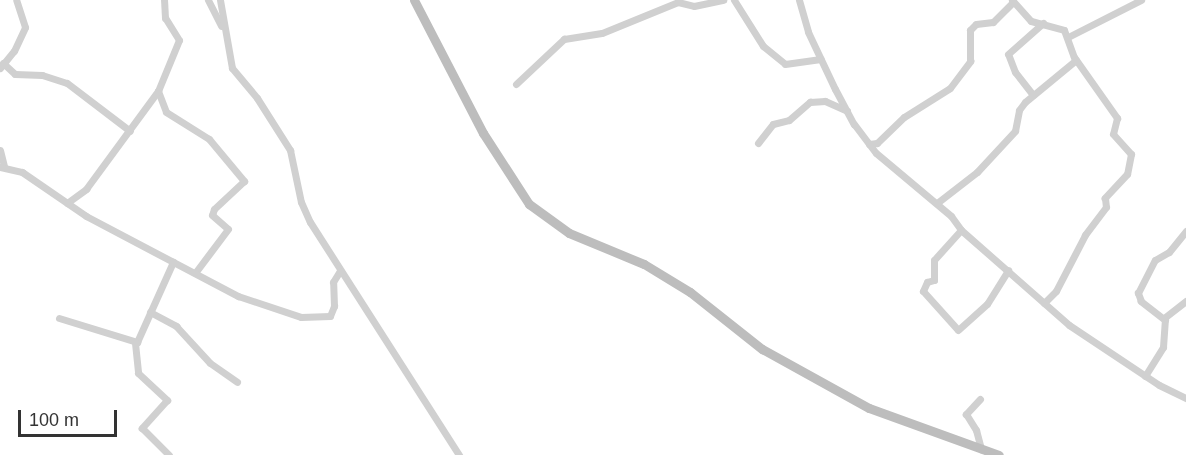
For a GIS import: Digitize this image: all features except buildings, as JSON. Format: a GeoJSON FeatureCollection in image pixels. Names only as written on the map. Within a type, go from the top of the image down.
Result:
{"type":"FeatureCollection","features":[{"type":"Feature","properties":{"kind":"street"},"geometry":{"type":"LineString","coordinates":[[16,0],[25,27],[14,51],[2,66],[15,74],[49,76],[67,83],[130,131]]}},
{"type":"Feature","properties":{"kind":"street"},"geometry":{"type":"LineString","coordinates":[[67,202],[86,189],[158,91],[179,40],[165,18],[164,0]]}},
{"type":"Feature","properties":{"kind":"street"},"geometry":{"type":"LineString","coordinates":[[208,0],[223,28]]}},
{"type":"Feature","properties":{"kind":"street"},"geometry":{"type":"LineString","coordinates":[[220,0],[223,28],[232,68],[257,98],[290,150],[301,202],[340,272],[459,455]]}},
{"type":"Feature","properties":{"kind":"street"},"geometry":{"type":"LineString","coordinates":[[414,0],[483,133],[530,204],[569,233],[644,264],[697,297],[762,349],[869,408],[999,455]]}},
{"type":"Feature","properties":{"kind":"street"},"geometry":{"type":"LineString","coordinates":[[516,84],[564,39],[602,33],[642,13],[682,0],[694,6],[723,0]]}},
{"type":"Feature","properties":{"kind":"street"},"geometry":{"type":"LineString","coordinates":[[734,0],[763,46],[785,64],[821,59]]}},
{"type":"Feature","properties":{"kind":"street"},"geometry":{"type":"LineString","coordinates":[[800,0],[807,32],[847,111],[869,144],[937,203],[961,230],[1069,325],[1145,376],[1186,398]]}},
{"type":"Feature","properties":{"kind":"street"},"geometry":{"type":"LineString","coordinates":[[1068,37],[1141,0]]}},
{"type":"Feature","properties":{"kind":"street"},"geometry":{"type":"LineString","coordinates":[[869,144],[877,143],[904,117],[950,88],[970,62],[970,30],[976,24],[993,22],[1013,1],[1026,17],[1059,26],[1068,37],[1076,60],[1117,118],[1113,134],[1130,150],[1131,159],[1127,174],[1105,198],[1106,207],[1044,303]]}},
{"type":"Feature","properties":{"kind":"street"},"geometry":{"type":"LineString","coordinates":[[1033,95],[1015,72],[1008,54],[1043,23]]}},
{"type":"Feature","properties":{"kind":"street"},"geometry":{"type":"LineString","coordinates":[[937,203],[977,172],[1015,131],[1018,110],[1076,60]]}},
{"type":"Feature","properties":{"kind":"street"},"geometry":{"type":"LineString","coordinates":[[158,91],[166,112],[217,146],[244,181],[214,208],[212,215],[228,229],[195,273]]}},
{"type":"Feature","properties":{"kind":"street"},"geometry":{"type":"LineString","coordinates":[[758,143],[774,124],[789,120],[810,102],[825,101],[847,111]]}},
{"type":"Feature","properties":{"kind":"street"},"geometry":{"type":"LineString","coordinates":[[0,150],[2,167],[22,172],[67,202],[237,296],[318,320],[333,313],[333,282],[340,272]]}},
{"type":"Feature","properties":{"kind":"street"},"geometry":{"type":"LineString","coordinates":[[961,230],[934,260],[934,280],[927,282],[923,291],[958,330],[987,304],[1008,270]]}},
{"type":"Feature","properties":{"kind":"street"},"geometry":{"type":"LineString","coordinates":[[1164,318],[1141,301],[1138,293],[1155,260],[1169,252],[1186,231]]}},
{"type":"Feature","properties":{"kind":"street"},"geometry":{"type":"LineString","coordinates":[[169,455],[142,429],[167,400],[138,373],[135,343],[173,262]]}},
{"type":"Feature","properties":{"kind":"street"},"geometry":{"type":"LineString","coordinates":[[1164,318],[1186,301]]}},
{"type":"Feature","properties":{"kind":"street"},"geometry":{"type":"LineString","coordinates":[[150,312],[176,326],[210,363],[237,382]]}},
{"type":"Feature","properties":{"kind":"street"},"geometry":{"type":"LineString","coordinates":[[59,318],[135,343]]}},
{"type":"Feature","properties":{"kind":"street"},"geometry":{"type":"LineString","coordinates":[[1145,376],[1163,347],[1164,318]]}},
{"type":"Feature","properties":{"kind":"street"},"geometry":{"type":"LineString","coordinates":[[980,399],[966,414],[976,430],[981,449]]}}]}
